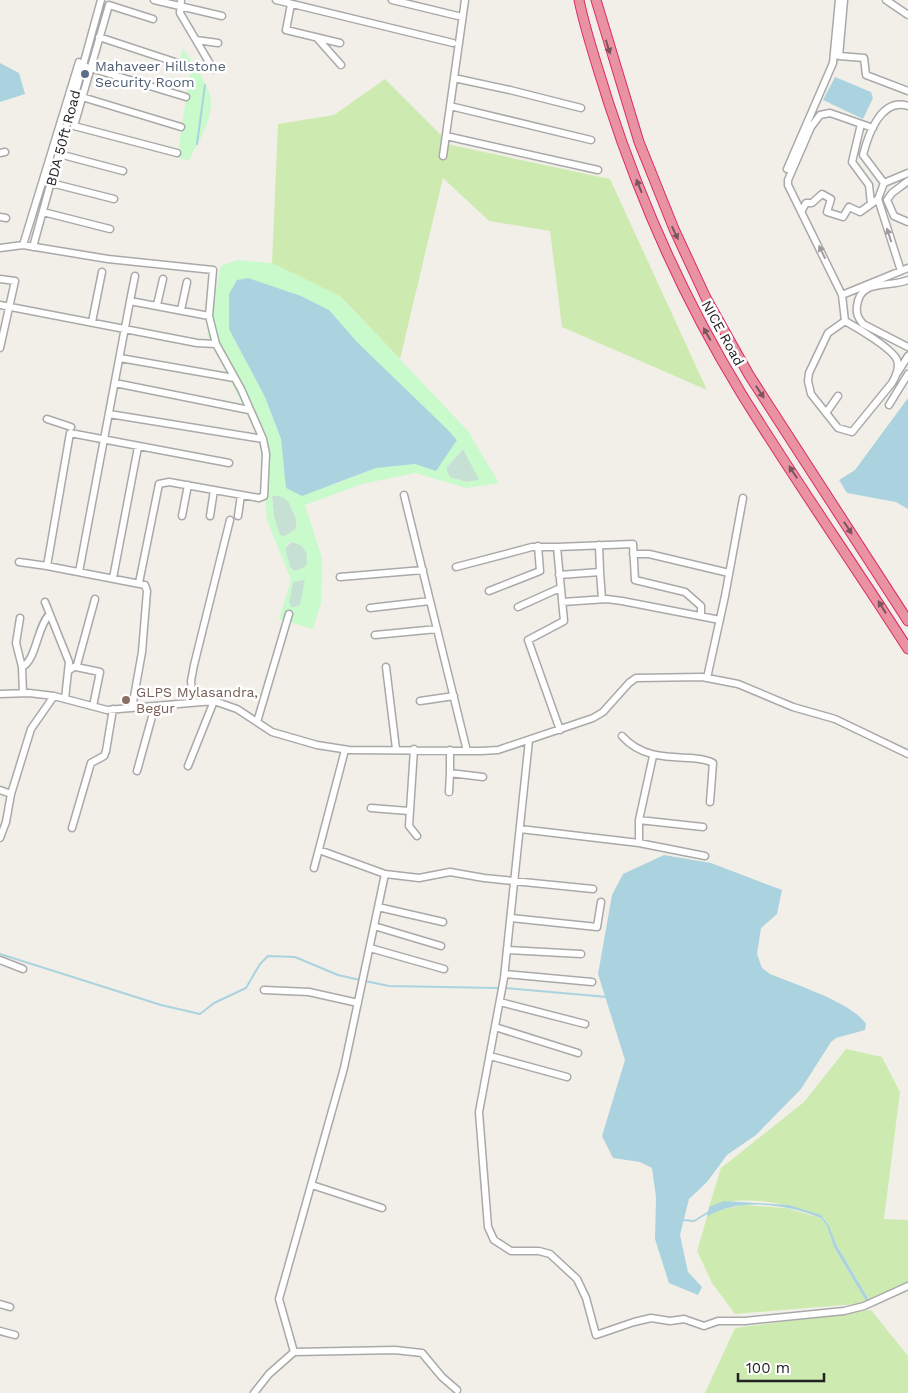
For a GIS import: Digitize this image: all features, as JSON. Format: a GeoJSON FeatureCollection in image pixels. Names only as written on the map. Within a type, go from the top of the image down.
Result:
{"type":"FeatureCollection","features":[{"type":"Feature","properties":{"kind":"highway","name":"NICE Road"},"geometry":{"type":"LineString","coordinates":[[579,0],[602,82],[633,171],[669,257],[693,308],[741,393],[908,649]]}},
{"type":"Feature","properties":{"kind":"highway","name":"NICE Road"},"geometry":{"type":"LineString","coordinates":[[596,0],[639,142],[674,230],[706,298],[749,375],[908,621]]}},
{"type":"Feature","properties":{"kind":"street","name":"BDA 50ft Road"},"geometry":{"type":"LineString","coordinates":[[33,247],[60,154],[97,0]]}},
{"type":"Feature","properties":{"kind":"street","name":"BDA 50ft Road"},"geometry":{"type":"LineString","coordinates":[[23,245],[101,0]]}},
{"type":"Feature","properties":{"kind":"street"},"geometry":{"type":"LineString","coordinates":[[154,0],[180,3],[222,16]]}},
{"type":"Feature","properties":{"kind":"street"},"geometry":{"type":"LineString","coordinates":[[276,0],[453,43]]}},
{"type":"Feature","properties":{"kind":"street"},"geometry":{"type":"LineString","coordinates":[[392,0],[458,16]]}},
{"type":"Feature","properties":{"kind":"street"},"geometry":{"type":"LineString","coordinates":[[443,156],[465,0]]}},
{"type":"Feature","properties":{"kind":"street"},"geometry":{"type":"LineString","coordinates":[[786,171],[833,63],[839,0]]}},
{"type":"Feature","properties":{"kind":"street"},"geometry":{"type":"LineString","coordinates":[[844,0],[838,56],[864,58],[866,75],[908,91]]}},
{"type":"Feature","properties":{"kind":"street"},"geometry":{"type":"LineString","coordinates":[[886,0],[908,15]]}},
{"type":"Feature","properties":{"kind":"street"},"geometry":{"type":"LineString","coordinates":[[180,3],[180,13],[213,68]]}},
{"type":"Feature","properties":{"kind":"street"},"geometry":{"type":"LineString","coordinates":[[291,4],[286,30],[340,43]]}},
{"type":"Feature","properties":{"kind":"street"},"geometry":{"type":"LineString","coordinates":[[153,19],[109,5],[74,126],[177,153]]}},
{"type":"Feature","properties":{"kind":"street"},"geometry":{"type":"LineString","coordinates":[[99,37],[190,67]]}},
{"type":"Feature","properties":{"kind":"street"},"geometry":{"type":"LineString","coordinates":[[317,38],[340,65]]}},
{"type":"Feature","properties":{"kind":"street"},"geometry":{"type":"LineString","coordinates":[[196,40],[218,43]]}},
{"type":"Feature","properties":{"kind":"street"},"geometry":{"type":"LineString","coordinates":[[80,66],[186,97]]}},
{"type":"Feature","properties":{"kind":"street"},"geometry":{"type":"LineString","coordinates":[[454,78],[581,108]]}},
{"type":"Feature","properties":{"kind":"street"},"geometry":{"type":"LineString","coordinates":[[82,97],[181,127]]}},
{"type":"Feature","properties":{"kind":"street"},"geometry":{"type":"LineString","coordinates":[[884,183],[864,155],[873,128],[886,109],[901,104],[908,106]]}},
{"type":"Feature","properties":{"kind":"street"},"geometry":{"type":"LineString","coordinates":[[450,106],[591,140]]}},
{"type":"Feature","properties":{"kind":"street"},"geometry":{"type":"LineString","coordinates":[[873,128],[830,113],[820,115],[788,176],[788,185],[842,294],[845,321],[895,357],[898,363],[897,374]]}},
{"type":"Feature","properties":{"kind":"street"},"geometry":{"type":"LineString","coordinates":[[861,124],[852,162],[869,185],[871,204]]}},
{"type":"Feature","properties":{"kind":"street"},"geometry":{"type":"LineString","coordinates":[[446,136],[598,170]]}},
{"type":"Feature","properties":{"kind":"street"},"geometry":{"type":"LineString","coordinates":[[60,154],[123,171]]}},
{"type":"Feature","properties":{"kind":"street"},"geometry":{"type":"LineString","coordinates":[[802,210],[806,203],[812,203],[822,194],[832,199],[827,212],[840,218],[844,216],[849,207],[860,212],[878,199],[884,183],[908,173]]}},
{"type":"Feature","properties":{"kind":"street"},"geometry":{"type":"LineString","coordinates":[[908,180],[892,193],[887,200],[894,216],[908,222]]}},
{"type":"Feature","properties":{"kind":"street"},"geometry":{"type":"LineString","coordinates":[[51,183],[114,199]]}},
{"type":"Feature","properties":{"kind":"street"},"geometry":{"type":"LineString","coordinates":[[878,199],[901,271]]}},
{"type":"Feature","properties":{"kind":"street"},"geometry":{"type":"LineString","coordinates":[[43,212],[110,229]]}},
{"type":"Feature","properties":{"kind":"street"},"geometry":{"type":"LineString","coordinates":[[0,248],[23,245],[108,259],[213,270],[209,316],[216,344],[263,439],[266,454],[264,496],[259,498],[165,482],[159,484],[139,583]]}},
{"type":"Feature","properties":{"kind":"street"},"geometry":{"type":"LineString","coordinates":[[842,294],[908,268]]}},
{"type":"Feature","properties":{"kind":"street"},"geometry":{"type":"LineString","coordinates":[[92,322],[102,272]]}},
{"type":"Feature","properties":{"kind":"street"},"geometry":{"type":"LineString","coordinates":[[79,572],[135,276]]}},
{"type":"Feature","properties":{"kind":"street"},"geometry":{"type":"LineString","coordinates":[[0,278],[14,281],[2,327],[0,348]]}},
{"type":"Feature","properties":{"kind":"street"},"geometry":{"type":"LineString","coordinates":[[158,305],[163,278]]}},
{"type":"Feature","properties":{"kind":"street"},"geometry":{"type":"LineString","coordinates":[[908,280],[884,283],[868,288],[858,299],[857,308],[858,319],[863,324],[908,347]]}},
{"type":"Feature","properties":{"kind":"street"},"geometry":{"type":"LineString","coordinates":[[181,310],[187,282]]}},
{"type":"Feature","properties":{"kind":"street"},"geometry":{"type":"LineString","coordinates":[[130,301],[209,316]]}},
{"type":"Feature","properties":{"kind":"street"},"geometry":{"type":"LineString","coordinates":[[0,305],[197,343],[216,344]]}},
{"type":"Feature","properties":{"kind":"street"},"geometry":{"type":"LineString","coordinates":[[845,321],[828,334],[808,373],[811,394],[838,428],[852,432],[897,374],[908,356]]}},
{"type":"Feature","properties":{"kind":"street"},"geometry":{"type":"LineString","coordinates":[[120,358],[234,378]]}},
{"type":"Feature","properties":{"kind":"street"},"geometry":{"type":"LineString","coordinates":[[889,405],[908,374]]}},
{"type":"Feature","properties":{"kind":"street"},"geometry":{"type":"LineString","coordinates":[[115,384],[249,410]]}},
{"type":"Feature","properties":{"kind":"street"},"geometry":{"type":"LineString","coordinates":[[826,412],[838,396]]}},
{"type":"Feature","properties":{"kind":"street"},"geometry":{"type":"LineString","coordinates":[[109,414],[263,439]]}},
{"type":"Feature","properties":{"kind":"street"},"geometry":{"type":"LineString","coordinates":[[47,418],[71,427]]}},
{"type":"Feature","properties":{"kind":"street"},"geometry":{"type":"LineString","coordinates":[[47,566],[70,433],[229,463]]}},
{"type":"Feature","properties":{"kind":"street"},"geometry":{"type":"LineString","coordinates":[[113,578],[138,446]]}},
{"type":"Feature","properties":{"kind":"street"},"geometry":{"type":"LineString","coordinates":[[182,516],[188,485]]}},
{"type":"Feature","properties":{"kind":"street"},"geometry":{"type":"LineString","coordinates":[[210,516],[214,490]]}},
{"type":"Feature","properties":{"kind":"street"},"geometry":{"type":"LineString","coordinates":[[238,516],[241,495]]}},
{"type":"Feature","properties":{"kind":"street"},"geometry":{"type":"LineString","coordinates":[[404,495],[467,751]]}},
{"type":"Feature","properties":{"kind":"street"},"geometry":{"type":"LineString","coordinates":[[707,678],[720,620],[742,498]]}},
{"type":"Feature","properties":{"kind":"street"},"geometry":{"type":"LineString","coordinates":[[193,702],[191,682],[194,665],[230,520]]}},
{"type":"Feature","properties":{"kind":"street"},"geometry":{"type":"LineString","coordinates":[[456,567],[538,546],[633,544],[635,580],[684,592],[693,597],[701,606],[701,616]]}},
{"type":"Feature","properties":{"kind":"street"},"geometry":{"type":"LineString","coordinates":[[599,545],[602,599]]}},
{"type":"Feature","properties":{"kind":"street"},"geometry":{"type":"LineString","coordinates":[[489,591],[540,571],[538,546]]}},
{"type":"Feature","properties":{"kind":"street"},"geometry":{"type":"LineString","coordinates":[[558,547],[564,621],[528,640],[560,730]]}},
{"type":"Feature","properties":{"kind":"street"},"geometry":{"type":"LineString","coordinates":[[633,554],[649,554],[728,573]]}},
{"type":"Feature","properties":{"kind":"street"},"geometry":{"type":"LineString","coordinates":[[19,562],[145,585],[148,591],[142,652],[132,708]]}},
{"type":"Feature","properties":{"kind":"street"},"geometry":{"type":"LineString","coordinates":[[340,577],[423,570]]}},
{"type":"Feature","properties":{"kind":"street"},"geometry":{"type":"LineString","coordinates":[[559,575],[600,572]]}},
{"type":"Feature","properties":{"kind":"street"},"geometry":{"type":"LineString","coordinates":[[518,607],[560,588]]}},
{"type":"Feature","properties":{"kind":"street"},"geometry":{"type":"LineString","coordinates":[[76,667],[94,599]]}},
{"type":"Feature","properties":{"kind":"street"},"geometry":{"type":"LineString","coordinates":[[562,602],[602,599],[622,601],[720,620]]}},
{"type":"Feature","properties":{"kind":"street"},"geometry":{"type":"LineString","coordinates":[[370,608],[430,601]]}},
{"type":"Feature","properties":{"kind":"street"},"geometry":{"type":"LineString","coordinates":[[45,602],[66,651],[68,671],[65,699]]}},
{"type":"Feature","properties":{"kind":"street"},"geometry":{"type":"LineString","coordinates":[[257,722],[289,614]]}},
{"type":"Feature","properties":{"kind":"street"},"geometry":{"type":"LineString","coordinates":[[22,667],[28,661],[42,624],[49,615]]}},
{"type":"Feature","properties":{"kind":"street"},"geometry":{"type":"LineString","coordinates":[[20,618],[16,643],[22,667],[23,693]]}},
{"type":"Feature","properties":{"kind":"street"},"geometry":{"type":"LineString","coordinates":[[375,635],[437,629]]}},
{"type":"Feature","properties":{"kind":"street"},"geometry":{"type":"LineString","coordinates":[[68,671],[76,667],[100,672],[93,706]]}},
{"type":"Feature","properties":{"kind":"street"},"geometry":{"type":"LineString","coordinates":[[386,667],[396,749]]}},
{"type":"Feature","properties":{"kind":"street"},"geometry":{"type":"LineString","coordinates":[[0,694],[23,693],[54,696],[113,709],[214,701],[236,709],[272,732],[293,740],[345,750],[414,749],[467,751],[498,750],[560,730],[603,712],[628,683],[636,678],[652,676],[707,678],[738,684],[792,707],[835,719],[908,754]]}},
{"type":"Feature","properties":{"kind":"street"},"geometry":{"type":"LineString","coordinates":[[0,838],[6,822],[11,794],[30,729],[54,696]]}},
{"type":"Feature","properties":{"kind":"street"},"geometry":{"type":"LineString","coordinates":[[420,701],[454,696]]}},
{"type":"Feature","properties":{"kind":"street"},"geometry":{"type":"LineString","coordinates":[[188,766],[214,701]]}},
{"type":"Feature","properties":{"kind":"street"},"geometry":{"type":"LineString","coordinates":[[138,771],[155,706]]}},
{"type":"Feature","properties":{"kind":"street"},"geometry":{"type":"LineString","coordinates":[[72,828],[91,763],[104,756],[106,751],[113,709]]}},
{"type":"Feature","properties":{"kind":"street"},"geometry":{"type":"LineString","coordinates":[[622,736],[632,746],[652,756],[705,760],[713,763],[710,802]]}},
{"type":"Feature","properties":{"kind":"street"},"geometry":{"type":"LineString","coordinates":[[529,740],[505,974],[480,1112],[488,1228],[494,1240],[511,1251],[539,1251],[550,1254],[577,1280],[586,1298],[596,1335],[651,1318],[670,1321],[684,1319],[704,1326],[718,1321],[743,1321],[856,1309],[908,1286]]}},
{"type":"Feature","properties":{"kind":"street"},"geometry":{"type":"LineString","coordinates":[[414,749],[409,826],[417,836]]}},
{"type":"Feature","properties":{"kind":"street"},"geometry":{"type":"LineString","coordinates":[[314,868],[345,750]]}},
{"type":"Feature","properties":{"kind":"street"},"geometry":{"type":"LineString","coordinates":[[449,792],[450,750]]}},
{"type":"Feature","properties":{"kind":"street"},"geometry":{"type":"LineString","coordinates":[[639,843],[639,820],[652,756]]}},
{"type":"Feature","properties":{"kind":"street"},"geometry":{"type":"LineString","coordinates":[[450,773],[483,777]]}},
{"type":"Feature","properties":{"kind":"street"},"geometry":{"type":"LineString","coordinates":[[0,791],[11,794]]}},
{"type":"Feature","properties":{"kind":"street"},"geometry":{"type":"LineString","coordinates":[[371,808],[409,811]]}},
{"type":"Feature","properties":{"kind":"street"},"geometry":{"type":"LineString","coordinates":[[639,820],[703,827]]}},
{"type":"Feature","properties":{"kind":"street"},"geometry":{"type":"LineString","coordinates":[[520,829],[639,843],[705,856]]}},
{"type":"Feature","properties":{"kind":"street"},"geometry":{"type":"LineString","coordinates":[[319,850],[385,874],[419,878],[450,872],[593,889]]}},
{"type":"Feature","properties":{"kind":"street"},"geometry":{"type":"LineString","coordinates":[[294,1352],[280,1299],[344,1068],[385,874]]}},
{"type":"Feature","properties":{"kind":"street"},"geometry":{"type":"LineString","coordinates":[[511,918],[597,927],[601,902]]}},
{"type":"Feature","properties":{"kind":"street"},"geometry":{"type":"LineString","coordinates":[[378,907],[443,922]]}},
{"type":"Feature","properties":{"kind":"street"},"geometry":{"type":"LineString","coordinates":[[374,926],[441,946]]}},
{"type":"Feature","properties":{"kind":"street"},"geometry":{"type":"LineString","coordinates":[[370,948],[444,969]]}},
{"type":"Feature","properties":{"kind":"street"},"geometry":{"type":"LineString","coordinates":[[507,950],[580,954]]}},
{"type":"Feature","properties":{"kind":"street"},"geometry":{"type":"LineString","coordinates":[[0,960],[23,969]]}},
{"type":"Feature","properties":{"kind":"street"},"geometry":{"type":"LineString","coordinates":[[505,974],[592,982]]}},
{"type":"Feature","properties":{"kind":"street"},"geometry":{"type":"LineString","coordinates":[[264,990],[309,992],[358,1003]]}},
{"type":"Feature","properties":{"kind":"street"},"geometry":{"type":"LineString","coordinates":[[500,1002],[585,1024]]}},
{"type":"Feature","properties":{"kind":"street"},"geometry":{"type":"LineString","coordinates":[[495,1027],[578,1054]]}},
{"type":"Feature","properties":{"kind":"street"},"geometry":{"type":"LineString","coordinates":[[490,1056],[567,1077]]}},
{"type":"Feature","properties":{"kind":"street"},"geometry":{"type":"LineString","coordinates":[[312,1185],[382,1208]]}},
{"type":"Feature","properties":{"kind":"street"},"geometry":{"type":"LineString","coordinates":[[0,1304],[10,1307]]}},
{"type":"Feature","properties":{"kind":"street"},"geometry":{"type":"LineString","coordinates":[[0,1331],[15,1335]]}},
{"type":"Feature","properties":{"kind":"street"},"geometry":{"type":"LineString","coordinates":[[254,1393],[269,1374],[294,1352],[395,1350],[422,1353],[442,1377],[458,1390]]}},
{"type":"Feature","properties":{"kind":"green space"},"geometry":{"type":"Polygon","coordinates":[[[183,48],[208,89],[211,101],[207,124],[189,160],[177,158],[191,67],[191,63],[180,60],[183,48]]]}},
{"type":"Feature","properties":{"kind":"green space"},"geometry":{"type":"Polygon","coordinates":[[[385,79],[451,145],[610,179],[707,390],[562,327],[550,231],[489,221],[443,178],[400,359],[341,297],[272,263],[278,124],[334,115],[385,79]]]}},
{"type":"Feature","properties":{"kind":"green space"},"geometry":{"type":"Polygon","coordinates":[[[237,260],[272,263],[341,297],[468,431],[499,483],[467,488],[415,473],[362,484],[305,505],[322,558],[321,603],[313,629],[279,619],[291,580],[267,520],[262,444],[207,334],[221,266],[237,260]],[[329,310],[229,329],[265,397],[281,439],[286,487],[333,485],[376,468],[415,464],[436,471],[446,428],[358,343],[329,310]],[[463,449],[446,468],[450,477],[466,482],[479,480],[463,449]],[[277,495],[272,496],[274,517],[280,535],[285,536],[295,530],[297,522],[288,500],[277,495]],[[294,542],[288,543],[285,550],[291,569],[296,571],[306,566],[308,557],[303,547],[294,542]],[[305,579],[293,582],[289,602],[292,608],[300,605],[305,579]]]}},
{"type":"Feature","properties":{"kind":"green space"},"geometry":{"type":"Polygon","coordinates":[[[463,449],[480,480],[466,482],[449,477],[446,468],[463,449]]]}},
{"type":"Feature","properties":{"kind":"green space"},"geometry":{"type":"Polygon","coordinates":[[[280,495],[291,505],[296,521],[295,530],[285,536],[280,536],[274,517],[272,496],[280,495]]]}},
{"type":"Feature","properties":{"kind":"green space"},"geometry":{"type":"Polygon","coordinates":[[[291,542],[301,544],[307,553],[307,565],[303,569],[294,571],[290,567],[285,549],[291,542]]]}},
{"type":"Feature","properties":{"kind":"green space"},"geometry":{"type":"Polygon","coordinates":[[[306,579],[300,605],[291,608],[289,602],[293,582],[306,579]]]}},
{"type":"Feature","properties":{"kind":"green space"},"geometry":{"type":"Polygon","coordinates":[[[846,1049],[882,1057],[900,1092],[884,1219],[908,1220],[908,1285],[869,1300],[836,1244],[824,1218],[797,1208],[767,1202],[737,1201],[709,1207],[721,1168],[804,1102],[846,1049]]]}},
{"type":"Feature","properties":{"kind":"green space"},"geometry":{"type":"Polygon","coordinates":[[[744,1205],[786,1208],[821,1218],[827,1226],[834,1247],[866,1301],[857,1304],[735,1314],[712,1283],[697,1251],[707,1217],[716,1211],[744,1205]]]}},
{"type":"Feature","properties":{"kind":"green space"},"geometry":{"type":"Polygon","coordinates":[[[871,1310],[908,1356],[908,1393],[705,1393],[735,1328],[871,1310]]]}},
{"type":"Feature","properties":{"kind":"water"},"geometry":{"type":"Polygon","coordinates":[[[0,63],[19,73],[25,94],[0,102],[0,63]]]}},
{"type":"Feature","properties":{"kind":"water"},"geometry":{"type":"Polygon","coordinates":[[[835,77],[871,92],[873,98],[863,119],[823,100],[835,77]]]}},
{"type":"Feature","properties":{"kind":"water"},"geometry":{"type":"Polygon","coordinates":[[[248,278],[301,296],[329,310],[358,343],[446,428],[457,440],[436,471],[415,464],[376,468],[302,496],[286,488],[281,439],[265,397],[229,329],[229,294],[237,280],[248,278]]]}},
{"type":"Feature","properties":{"kind":"water"},"geometry":{"type":"Polygon","coordinates":[[[908,398],[908,509],[896,502],[847,493],[839,480],[855,470],[908,398]]]}},
{"type":"Feature","properties":{"kind":"water"},"geometry":{"type":"Polygon","coordinates":[[[664,855],[711,863],[782,890],[777,914],[761,928],[757,954],[762,968],[770,974],[849,1009],[866,1024],[865,1030],[836,1038],[831,1042],[801,1089],[756,1135],[727,1155],[707,1182],[689,1199],[680,1235],[688,1272],[702,1287],[698,1295],[669,1283],[655,1239],[656,1197],[652,1168],[640,1162],[613,1158],[602,1136],[625,1060],[598,974],[612,895],[623,874],[664,855]]]}},
{"type":"Feature","properties":{"kind":"water"},"geometry":{"type":"Polygon","coordinates":[[[724,1201],[789,1205],[821,1215],[829,1226],[836,1244],[869,1300],[866,1301],[834,1247],[827,1226],[821,1218],[793,1209],[763,1205],[734,1207],[707,1217],[709,1207],[724,1201]]]}},
{"type":"Feature","properties":{"kind":"waterway"},"geometry":{"type":"LineString","coordinates":[[197,144],[205,85]]}},
{"type":"Feature","properties":{"kind":"waterway"},"geometry":{"type":"LineString","coordinates":[[0,954],[161,1005],[200,1014],[214,1003],[246,988],[260,964],[268,956],[295,957],[338,975],[360,980]]}},
{"type":"Feature","properties":{"kind":"waterway"},"geometry":{"type":"LineString","coordinates":[[365,981],[389,986],[499,988]]}},
{"type":"Feature","properties":{"kind":"waterway"},"geometry":{"type":"LineString","coordinates":[[504,988],[607,997]]}},
{"type":"Feature","properties":{"kind":"waterway"},"geometry":{"type":"LineString","coordinates":[[683,1220],[694,1221],[709,1212]]}},
{"type":"Feature","properties":{"kind":"place","name":"Mahaveer Hillstone Security Room"},"geometry":{"type":"Point","coordinates":[85,74]}},
{"type":"Feature","properties":{"kind":"place","name":"GLPS Mylasandra, Begur"},"geometry":{"type":"Point","coordinates":[126,700]}}]}
